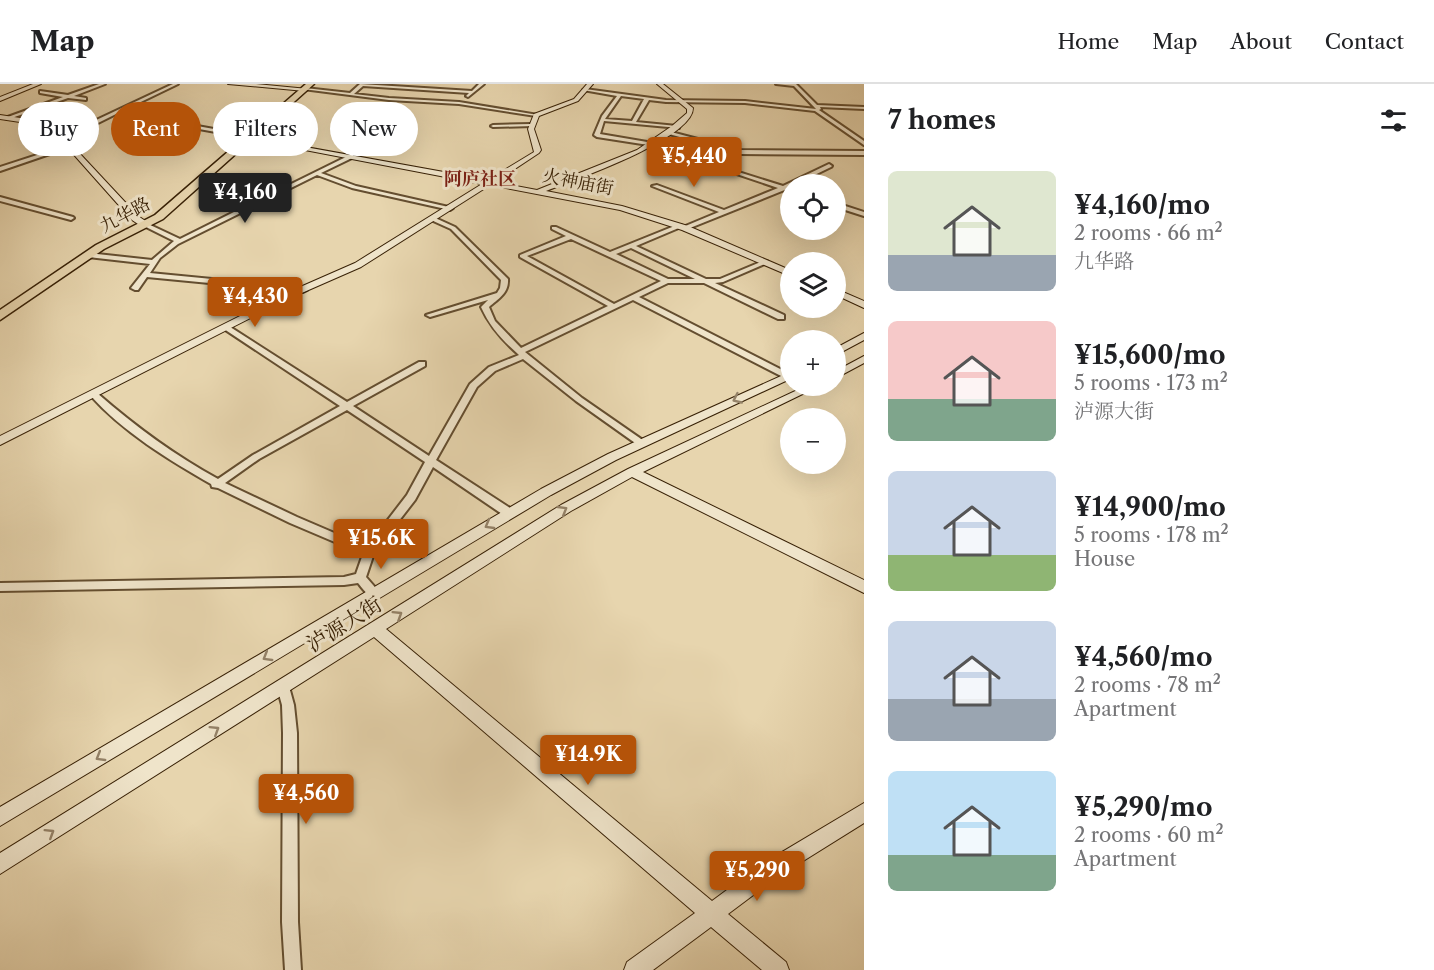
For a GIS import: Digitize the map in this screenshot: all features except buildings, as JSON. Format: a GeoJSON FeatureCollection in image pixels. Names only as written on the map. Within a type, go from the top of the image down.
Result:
{"type":"FeatureCollection","features":[{"type":"Feature","properties":{"kind":"highway","name":"九华路"},"geometry":{"type":"LineString","coordinates":[[288,102],[305,87]]}},
{"type":"Feature","properties":{"kind":"highway","name":"九华路"},"geometry":{"type":"LineString","coordinates":[[0,316],[88,255],[160,211],[226,156]]}},
{"type":"Feature","properties":{"kind":"highway","name":"九华路"},"geometry":{"type":"LineString","coordinates":[[0,311],[94,246],[159,217],[228,156]]}},
{"type":"Feature","properties":{"kind":"main road"},"geometry":{"type":"LineString","coordinates":[[0,99],[38,84]]}},
{"type":"Feature","properties":{"kind":"main road"},"geometry":{"type":"LineString","coordinates":[[231,84],[305,87]]}},
{"type":"Feature","properties":{"kind":"main road"},"geometry":{"type":"LineString","coordinates":[[251,84],[305,87]]}},
{"type":"Feature","properties":{"kind":"main road"},"geometry":{"type":"LineString","coordinates":[[0,441],[227,327],[358,265],[538,152],[531,125],[536,115],[573,101],[590,84]]}},
{"type":"Feature","properties":{"kind":"main road"},"geometry":{"type":"LineString","coordinates":[[540,191],[653,145],[671,133],[691,111],[660,84]]}},
{"type":"Feature","properties":{"kind":"main road"},"geometry":{"type":"LineString","coordinates":[[3,117],[18,120]]}},
{"type":"Feature","properties":{"kind":"main road"},"geometry":{"type":"LineString","coordinates":[[79,156],[142,223]]}},
{"type":"Feature","properties":{"kind":"main road","name":"火神庙街"},"geometry":{"type":"LineString","coordinates":[[352,156],[622,208],[682,227],[780,269]]}},
{"type":"Feature","properties":{"kind":"main road"},"geometry":{"type":"LineString","coordinates":[[846,296],[864,304]]}},
{"type":"Feature","properties":{"kind":"main road"},"geometry":{"type":"LineString","coordinates":[[846,346],[864,336]]}},
{"type":"Feature","properties":{"kind":"main road"},"geometry":{"type":"LineString","coordinates":[[846,369],[864,359]]}},
{"type":"Feature","properties":{"kind":"main road","name":"泸源大街"},"geometry":{"type":"LineString","coordinates":[[0,817],[374,593],[575,476],[641,443],[780,380]]}},
{"type":"Feature","properties":{"kind":"main road","name":"泸源大街"},"geometry":{"type":"LineString","coordinates":[[0,864],[544,522],[632,472],[793,396]]}},
{"type":"Feature","properties":{"kind":"main road"},"geometry":{"type":"LineString","coordinates":[[632,472],[864,587]]}},
{"type":"Feature","properties":{"kind":"main road"},"geometry":{"type":"LineString","coordinates":[[375,629],[778,970]]}},
{"type":"Feature","properties":{"kind":"main road"},"geometry":{"type":"LineString","coordinates":[[635,970],[710,912],[769,871],[864,812]]}},
{"type":"Feature","properties":{"kind":"street"},"geometry":{"type":"LineString","coordinates":[[3,117],[103,84]]}},
{"type":"Feature","properties":{"kind":"street"},"geometry":{"type":"LineString","coordinates":[[139,102],[176,84]]}},
{"type":"Feature","properties":{"kind":"street"},"geometry":{"type":"LineString","coordinates":[[458,103],[482,84]]}},
{"type":"Feature","properties":{"kind":"street"},"geometry":{"type":"LineString","coordinates":[[778,84],[794,85],[817,108],[864,142]]}},
{"type":"Feature","properties":{"kind":"street"},"geometry":{"type":"LineString","coordinates":[[351,94],[362,85],[473,92]]}},
{"type":"Feature","properties":{"kind":"street"},"geometry":{"type":"LineString","coordinates":[[305,87],[391,100],[458,103],[536,115]]}},
{"type":"Feature","properties":{"kind":"street"},"geometry":{"type":"LineString","coordinates":[[585,90],[647,99],[759,103],[817,108],[864,108]]}},
{"type":"Feature","properties":{"kind":"street"},"geometry":{"type":"LineString","coordinates":[[42,92],[84,99]]}},
{"type":"Feature","properties":{"kind":"street"},"geometry":{"type":"LineString","coordinates":[[620,95],[597,135],[653,145]]}},
{"type":"Feature","properties":{"kind":"street"},"geometry":{"type":"LineString","coordinates":[[633,123],[647,99]]}},
{"type":"Feature","properties":{"kind":"street"},"geometry":{"type":"LineString","coordinates":[[604,120],[677,127]]}},
{"type":"Feature","properties":{"kind":"street"},"geometry":{"type":"LineString","coordinates":[[493,126],[531,125]]}},
{"type":"Feature","properties":{"kind":"street"},"geometry":{"type":"LineString","coordinates":[[850,132],[864,133]]}},
{"type":"Feature","properties":{"kind":"street"},"geometry":{"type":"LineString","coordinates":[[671,133],[744,153],[864,153]]}},
{"type":"Feature","properties":{"kind":"street"},"geometry":{"type":"LineString","coordinates":[[1,167],[37,156]]}},
{"type":"Feature","properties":{"kind":"street"},"geometry":{"type":"LineString","coordinates":[[135,288],[147,275],[154,262],[179,241],[352,156]]}},
{"type":"Feature","properties":{"kind":"street"},"geometry":{"type":"LineString","coordinates":[[718,166],[780,187]]}},
{"type":"Feature","properties":{"kind":"street"},"geometry":{"type":"LineString","coordinates":[[813,174],[829,166]]}},
{"type":"Feature","properties":{"kind":"street"},"geometry":{"type":"LineString","coordinates":[[318,174],[354,187],[450,207]]}},
{"type":"Feature","properties":{"kind":"street"},"geometry":{"type":"LineString","coordinates":[[203,179],[230,182],[277,194]]}},
{"type":"Feature","properties":{"kind":"street"},"geometry":{"type":"LineString","coordinates":[[655,186],[725,212]]}},
{"type":"Feature","properties":{"kind":"street"},"geometry":{"type":"LineString","coordinates":[[611,254],[780,189]]}},
{"type":"Feature","properties":{"kind":"street"},"geometry":{"type":"LineString","coordinates":[[0,199],[71,218]]}},
{"type":"Feature","properties":{"kind":"street"},"geometry":{"type":"LineString","coordinates":[[846,208],[864,214]]}},
{"type":"Feature","properties":{"kind":"street"},"geometry":{"type":"LineString","coordinates":[[433,219],[453,228],[504,279],[506,286],[500,295],[487,304],[486,312],[522,354],[641,443]]}},
{"type":"Feature","properties":{"kind":"street"},"geometry":{"type":"LineString","coordinates":[[142,223],[179,241]]}},
{"type":"Feature","properties":{"kind":"street"},"geometry":{"type":"LineString","coordinates":[[554,228],[668,281]]}},
{"type":"Feature","properties":{"kind":"street"},"geometry":{"type":"LineString","coordinates":[[572,236],[522,256],[613,306]]}},
{"type":"Feature","properties":{"kind":"street"},"geometry":{"type":"LineString","coordinates":[[631,246],[780,317]]}},
{"type":"Feature","properties":{"kind":"street"},"geometry":{"type":"LineString","coordinates":[[88,255],[154,262]]}},
{"type":"Feature","properties":{"kind":"street"},"geometry":{"type":"LineString","coordinates":[[360,578],[369,552],[405,507],[477,381],[492,369],[613,306],[668,281],[725,280],[765,262]]}},
{"type":"Feature","properties":{"kind":"street"},"geometry":{"type":"LineString","coordinates":[[147,275],[303,290]]}},
{"type":"Feature","properties":{"kind":"street"},"geometry":{"type":"LineString","coordinates":[[430,315],[482,297],[500,295]]}},
{"type":"Feature","properties":{"kind":"street"},"geometry":{"type":"LineString","coordinates":[[633,297],[780,371]]}},
{"type":"Feature","properties":{"kind":"street"},"geometry":{"type":"LineString","coordinates":[[227,327],[509,513]]}},
{"type":"Feature","properties":{"kind":"street"},"geometry":{"type":"LineString","coordinates":[[216,485],[256,458],[422,364]]}},
{"type":"Feature","properties":{"kind":"street"},"geometry":{"type":"LineString","coordinates":[[94,395],[128,428],[216,485],[369,552]]}},
{"type":"Feature","properties":{"kind":"street"},"geometry":{"type":"LineString","coordinates":[[360,578],[374,593]]}},
{"type":"Feature","properties":{"kind":"street"},"geometry":{"type":"LineString","coordinates":[[0,586],[332,581],[360,578]]}},
{"type":"Feature","properties":{"kind":"street"},"geometry":{"type":"LineString","coordinates":[[283,687],[288,705],[290,733],[290,922],[293,970]]}},
{"type":"Feature","properties":{"kind":"district","name":"阿庐社区"},"geometry":{"type":"Point","coordinates":[480,179]}}]}
